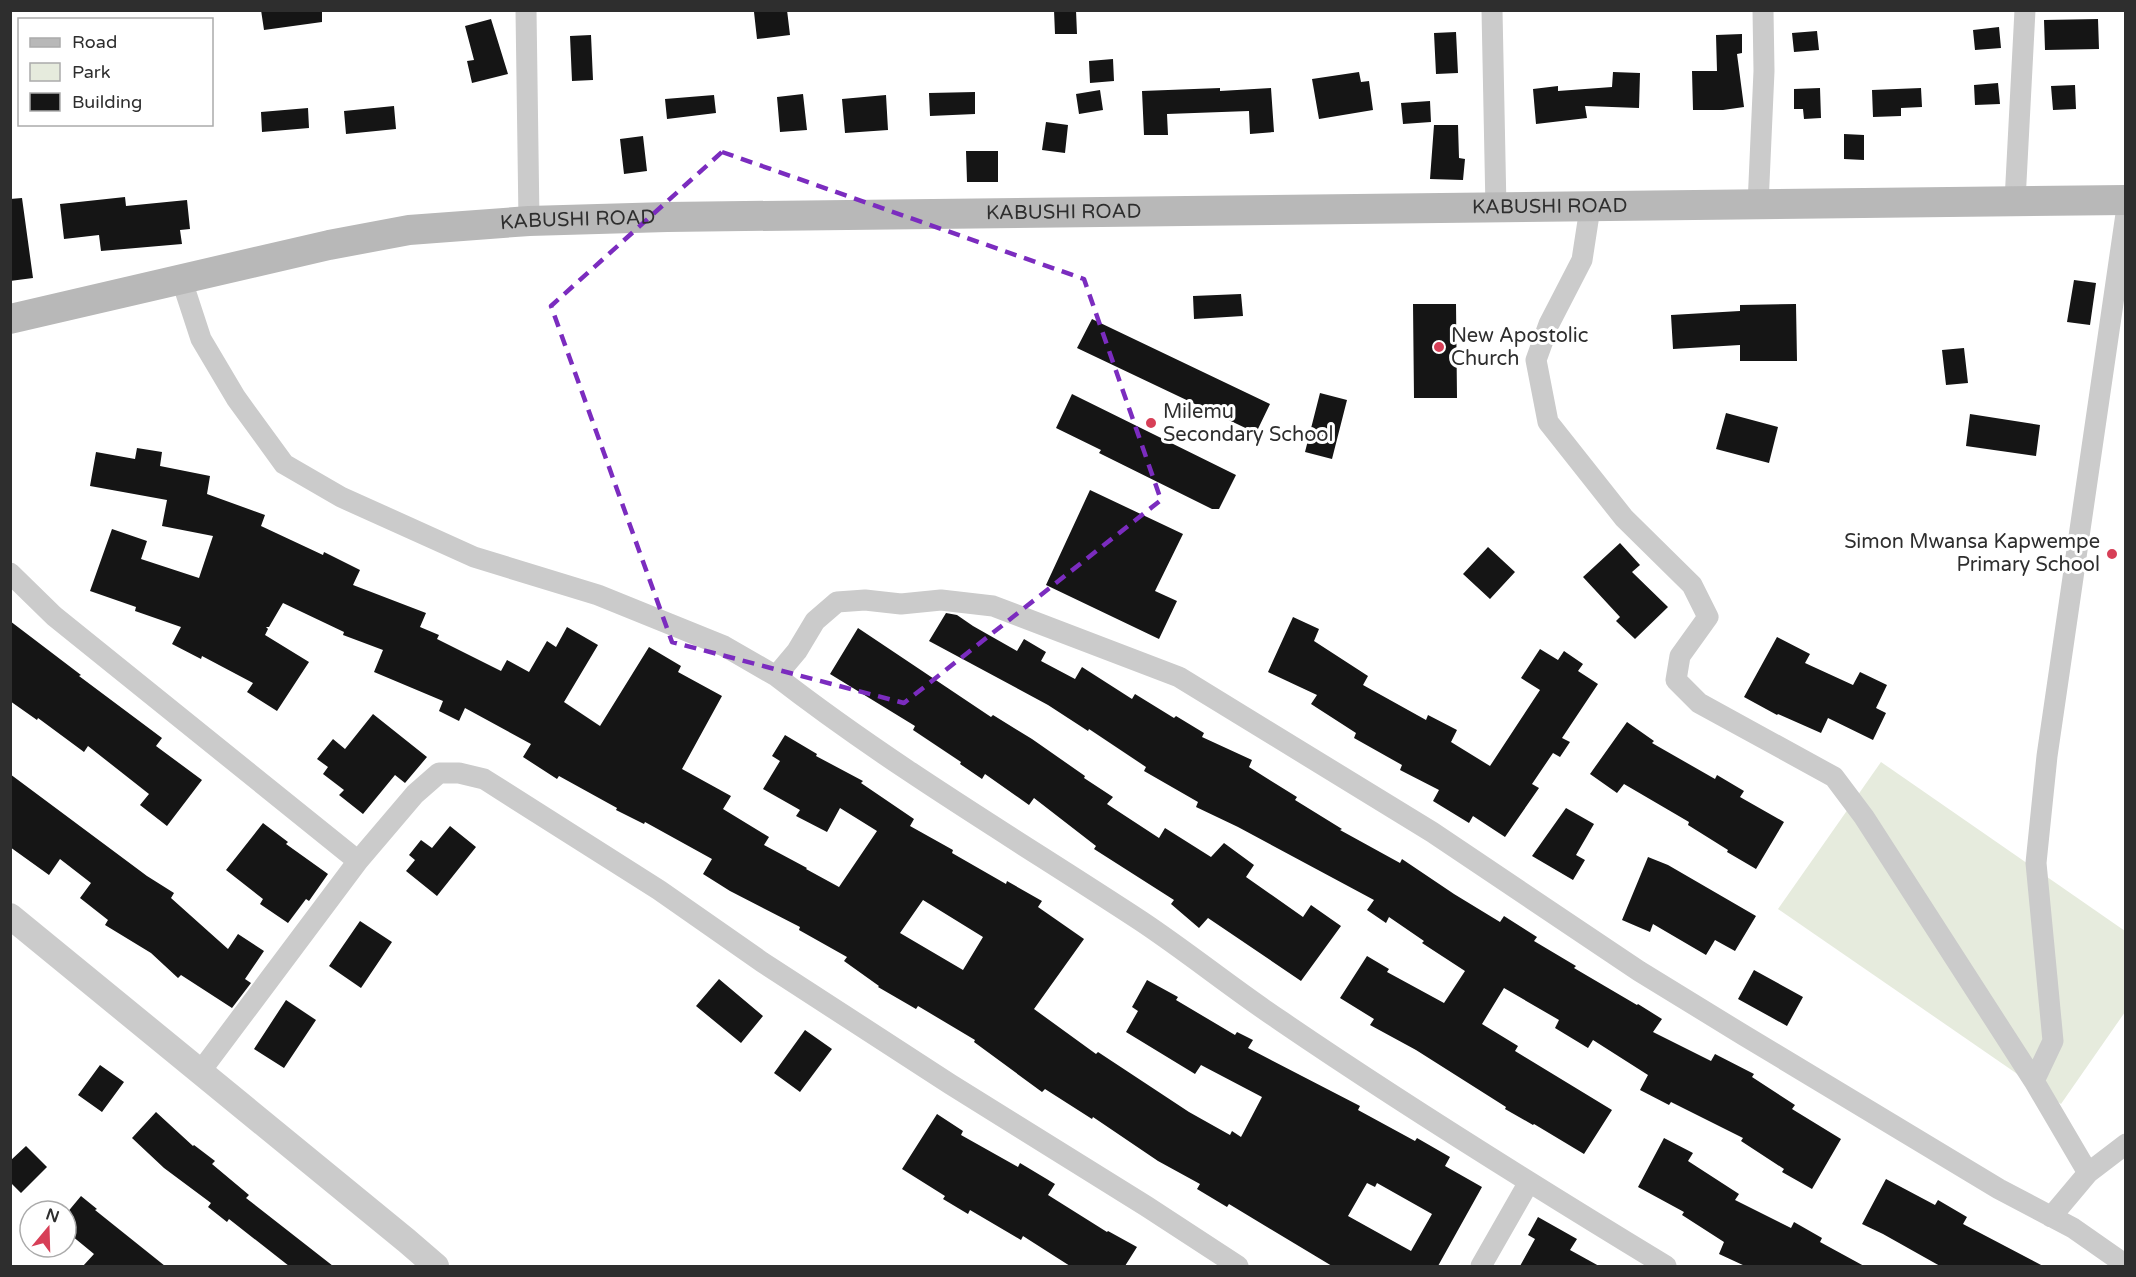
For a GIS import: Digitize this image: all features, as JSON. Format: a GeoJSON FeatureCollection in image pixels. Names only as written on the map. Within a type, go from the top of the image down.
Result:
{"type":"FeatureCollection","features":[{"type":"Feature","properties":{"kind":"main road","name":"KABUSHI ROAD"},"geometry":{"type":"LineString","coordinates":[[10,319],[329,245],[409,230],[529,222],[667,217],[2126,200]]}},
{"type":"Feature","properties":{"kind":"street"},"geometry":{"type":"LineString","coordinates":[[526,10],[529,222]]}},
{"type":"Feature","properties":{"kind":"street"},"geometry":{"type":"LineString","coordinates":[[1492,10],[1496,208]]}},
{"type":"Feature","properties":{"kind":"street"},"geometry":{"type":"LineString","coordinates":[[1758,205],[1764,71],[1763,10]]}},
{"type":"Feature","properties":{"kind":"street"},"geometry":{"type":"LineString","coordinates":[[2015,201],[2025,10]]}},
{"type":"Feature","properties":{"kind":"street"},"geometry":{"type":"LineString","coordinates":[[1590,208],[1582,260],[1549,324],[1536,360],[1548,422],[1624,518],[1692,585],[1708,617],[1680,656],[1676,680],[1699,703],[1834,777],[1864,818],[2034,1081],[2088,1173]]}},
{"type":"Feature","properties":{"kind":"street"},"geometry":{"type":"LineString","coordinates":[[2034,1081],[2053,1041],[2036,863],[2047,756],[2126,214]]}},
{"type":"Feature","properties":{"kind":"street"},"geometry":{"type":"LineString","coordinates":[[182,278],[201,339],[236,398],[284,464],[341,497],[474,557],[598,595],[724,646],[776,676],[814,706],[1144,923],[1280,1021],[1529,1182],[1666,1266]]}},
{"type":"Feature","properties":{"kind":"street"},"geometry":{"type":"LineString","coordinates":[[10,573],[54,615],[358,861]]}},
{"type":"Feature","properties":{"kind":"street"},"geometry":{"type":"LineString","coordinates":[[776,676],[797,651],[815,621],[837,602],[865,600],[901,604],[941,600],[993,606],[1179,677],[1432,832],[1639,971],[1999,1189],[2073,1228],[2126,1265]]}},
{"type":"Feature","properties":{"kind":"street"},"geometry":{"type":"LineString","coordinates":[[200,1072],[358,861],[415,794],[439,773],[459,773],[484,780],[659,890],[762,962],[1238,1266]]}},
{"type":"Feature","properties":{"kind":"street"},"geometry":{"type":"LineString","coordinates":[[10,916],[436,1266]]}},
{"type":"Feature","properties":{"kind":"street"},"geometry":{"type":"LineString","coordinates":[[2051,1217],[2088,1173],[2126,1144]]}},
{"type":"Feature","properties":{"kind":"street"},"geometry":{"type":"LineString","coordinates":[[1481,1266],[1529,1182]]}},
{"type":"Feature","properties":{"kind":"highlighted area"},"geometry":{"type":"Polygon","coordinates":[[[722,152],[1084,279],[1161,500],[904,703],[672,642],[551,306],[722,152]]]}},
{"type":"Feature","properties":{"kind":"green space"},"geometry":{"type":"Polygon","coordinates":[[[1881,762],[2125,931],[2125,1012],[2061,1104],[1778,909],[1881,762]]]}},
{"type":"Feature","properties":{"kind":"building"},"geometry":{"type":"Polygon","coordinates":[[[261,10],[322,10],[322,22],[264,30],[261,10]]]}},
{"type":"Feature","properties":{"kind":"building"},"geometry":{"type":"Polygon","coordinates":[[[787,10],[790,35],[757,39],[754,12],[787,10]]]}},
{"type":"Feature","properties":{"kind":"building"},"geometry":{"type":"Polygon","coordinates":[[[1054,10],[1076,10],[1077,34],[1055,34],[1054,10]]]}},
{"type":"Feature","properties":{"kind":"building"},"geometry":{"type":"Polygon","coordinates":[[[491,19],[508,74],[472,83],[467,61],[474,60],[465,26],[491,19]]]}},
{"type":"Feature","properties":{"kind":"building"},"geometry":{"type":"Polygon","coordinates":[[[2098,19],[2099,49],[2045,50],[2044,20],[2098,19]]]}},
{"type":"Feature","properties":{"kind":"building"},"geometry":{"type":"Polygon","coordinates":[[[1999,27],[2001,48],[1975,50],[1973,30],[1999,27]]]}},
{"type":"Feature","properties":{"kind":"building"},"geometry":{"type":"Polygon","coordinates":[[[1817,31],[1819,50],[1794,52],[1792,33],[1817,31]]]}},
{"type":"Feature","properties":{"kind":"building"},"geometry":{"type":"Polygon","coordinates":[[[1456,32],[1458,73],[1436,74],[1434,33],[1456,32]]]}},
{"type":"Feature","properties":{"kind":"building"},"geometry":{"type":"Polygon","coordinates":[[[1742,34],[1742,53],[1737,54],[1744,107],[1693,110],[1692,71],[1717,71],[1716,35],[1742,34]]]}},
{"type":"Feature","properties":{"kind":"building"},"geometry":{"type":"Polygon","coordinates":[[[591,35],[593,80],[572,81],[570,36],[591,35]]]}},
{"type":"Feature","properties":{"kind":"building"},"geometry":{"type":"Polygon","coordinates":[[[1113,59],[1114,81],[1090,83],[1089,61],[1113,59]]]}},
{"type":"Feature","properties":{"kind":"building"},"geometry":{"type":"Polygon","coordinates":[[[1359,72],[1361,82],[1369,81],[1373,110],[1319,119],[1312,79],[1359,72]]]}},
{"type":"Feature","properties":{"kind":"building"},"geometry":{"type":"Polygon","coordinates":[[[1613,72],[1640,73],[1639,108],[1585,106],[1587,118],[1536,124],[1533,89],[1558,86],[1558,91],[1612,87],[1613,72]]]}},
{"type":"Feature","properties":{"kind":"building"},"geometry":{"type":"Polygon","coordinates":[[[1998,83],[2000,104],[1975,105],[1974,85],[1998,83]]]}},
{"type":"Feature","properties":{"kind":"building"},"geometry":{"type":"Polygon","coordinates":[[[2075,85],[2076,109],[2053,110],[2051,86],[2075,85]]]}},
{"type":"Feature","properties":{"kind":"building"},"geometry":{"type":"Polygon","coordinates":[[[1220,88],[1220,91],[1271,88],[1274,132],[1250,134],[1249,111],[1167,114],[1168,135],[1144,135],[1142,91],[1220,88]]]}},
{"type":"Feature","properties":{"kind":"building"},"geometry":{"type":"Polygon","coordinates":[[[1820,88],[1821,118],[1804,119],[1803,109],[1794,109],[1794,89],[1820,88]]]}},
{"type":"Feature","properties":{"kind":"building"},"geometry":{"type":"Polygon","coordinates":[[[1921,88],[1922,107],[1901,108],[1901,116],[1873,117],[1872,90],[1921,88]]]}},
{"type":"Feature","properties":{"kind":"building"},"geometry":{"type":"Polygon","coordinates":[[[1100,90],[1103,110],[1079,114],[1076,94],[1100,90]]]}},
{"type":"Feature","properties":{"kind":"building"},"geometry":{"type":"Polygon","coordinates":[[[975,92],[975,114],[930,116],[929,93],[975,92]]]}},
{"type":"Feature","properties":{"kind":"building"},"geometry":{"type":"Polygon","coordinates":[[[803,94],[807,130],[780,132],[777,97],[803,94]]]}},
{"type":"Feature","properties":{"kind":"building"},"geometry":{"type":"Polygon","coordinates":[[[714,95],[716,113],[667,119],[665,99],[714,95]]]}},
{"type":"Feature","properties":{"kind":"building"},"geometry":{"type":"Polygon","coordinates":[[[886,95],[888,130],[845,133],[842,99],[886,95]]]}},
{"type":"Feature","properties":{"kind":"building"},"geometry":{"type":"Polygon","coordinates":[[[1430,101],[1431,122],[1403,124],[1401,103],[1430,101]]]}},
{"type":"Feature","properties":{"kind":"building"},"geometry":{"type":"Polygon","coordinates":[[[394,106],[396,129],[346,134],[344,111],[394,106]]]}},
{"type":"Feature","properties":{"kind":"building"},"geometry":{"type":"Polygon","coordinates":[[[308,108],[309,128],[262,132],[261,112],[308,108]]]}},
{"type":"Feature","properties":{"kind":"building"},"geometry":{"type":"Polygon","coordinates":[[[1046,122],[1068,125],[1065,153],[1042,150],[1046,122]]]}},
{"type":"Feature","properties":{"kind":"building"},"geometry":{"type":"Polygon","coordinates":[[[1434,125],[1458,125],[1459,158],[1465,159],[1463,180],[1430,179],[1434,125]]]}},
{"type":"Feature","properties":{"kind":"building"},"geometry":{"type":"Polygon","coordinates":[[[1844,134],[1864,135],[1864,160],[1844,159],[1844,134]]]}},
{"type":"Feature","properties":{"kind":"building"},"geometry":{"type":"Polygon","coordinates":[[[643,136],[647,171],[624,174],[620,139],[643,136]]]}},
{"type":"Feature","properties":{"kind":"building"},"geometry":{"type":"Polygon","coordinates":[[[966,151],[998,151],[998,182],[967,182],[966,151]]]}},
{"type":"Feature","properties":{"kind":"building"},"geometry":{"type":"Polygon","coordinates":[[[125,197],[126,206],[187,200],[190,229],[180,230],[182,244],[101,251],[99,235],[64,239],[60,204],[125,197]]]}},
{"type":"Feature","properties":{"kind":"building"},"geometry":{"type":"Polygon","coordinates":[[[22,198],[33,278],[10,281],[10,199],[22,198]]]}},
{"type":"Feature","properties":{"kind":"building"},"geometry":{"type":"Polygon","coordinates":[[[2074,280],[2096,283],[2090,325],[2067,322],[2074,280]]]}},
{"type":"Feature","properties":{"kind":"building"},"geometry":{"type":"Polygon","coordinates":[[[1241,294],[1243,316],[1194,319],[1193,296],[1241,294]]]}},
{"type":"Feature","properties":{"kind":"building"},"geometry":{"type":"Polygon","coordinates":[[[1413,304],[1456,304],[1457,398],[1414,398],[1413,304]]]}},
{"type":"Feature","properties":{"kind":"building"},"geometry":{"type":"Polygon","coordinates":[[[1796,304],[1797,361],[1740,361],[1740,345],[1673,349],[1671,315],[1740,311],[1740,305],[1796,304]]]}},
{"type":"Feature","properties":{"kind":"building"},"geometry":{"type":"Polygon","coordinates":[[[1092,319],[1270,404],[1256,433],[1077,348],[1092,319]]]}},
{"type":"Feature","properties":{"kind":"building"},"geometry":{"type":"Polygon","coordinates":[[[1964,348],[1968,383],[1946,385],[1942,350],[1964,348]]]}},
{"type":"Feature","properties":{"kind":"building"},"geometry":{"type":"Polygon","coordinates":[[[1320,393],[1347,400],[1332,459],[1305,452],[1320,393]]]}},
{"type":"Feature","properties":{"kind":"building"},"geometry":{"type":"Polygon","coordinates":[[[1072,394],[1236,475],[1219,509],[1212,509],[1099,453],[1101,450],[1056,428],[1072,394]]]}},
{"type":"Feature","properties":{"kind":"building"},"geometry":{"type":"Polygon","coordinates":[[[1726,413],[1778,427],[1769,463],[1716,449],[1726,413]]]}},
{"type":"Feature","properties":{"kind":"building"},"geometry":{"type":"Polygon","coordinates":[[[1970,414],[2040,425],[2036,456],[1966,446],[1970,414]]]}},
{"type":"Feature","properties":{"kind":"building"},"geometry":{"type":"Polygon","coordinates":[[[137,448],[162,452],[160,466],[210,476],[207,494],[265,515],[261,526],[323,555],[324,552],[360,570],[353,585],[426,613],[420,627],[439,635],[437,639],[501,671],[507,660],[529,672],[547,641],[556,647],[567,627],[598,645],[564,702],[600,726],[649,647],[681,666],[678,672],[722,696],[682,769],[731,796],[723,809],[769,837],[764,845],[839,887],[877,831],[840,808],[827,832],[796,816],[800,810],[763,789],[780,761],[772,756],[785,735],[817,754],[816,756],[863,781],[861,783],[914,819],[910,826],[1006,884],[1007,881],[1042,901],[1038,907],[1084,939],[1034,1009],[1096,1054],[1098,1052],[1189,1112],[1230,1135],[1232,1131],[1241,1137],[1262,1097],[1201,1065],[1195,1074],[1126,1032],[1138,1011],[1132,1007],[1147,980],[1178,997],[1176,1000],[1235,1035],[1237,1032],[1253,1040],[1248,1048],[1360,1106],[1358,1110],[1415,1141],[1417,1138],[1450,1157],[1445,1166],[1482,1187],[1438,1266],[1332,1266],[1229,1204],[1227,1207],[1197,1189],[1200,1184],[1158,1161],[1093,1117],[1092,1119],[1045,1089],[1042,1092],[974,1042],[975,1040],[918,1006],[916,1009],[878,987],[844,961],[847,957],[799,930],[800,927],[730,891],[703,874],[712,859],[645,822],[644,824],[616,810],[617,808],[559,776],[557,779],[523,757],[531,744],[465,708],[459,721],[439,711],[443,701],[374,672],[383,650],[343,635],[344,632],[283,603],[269,627],[266,627],[268,629],[265,635],[309,662],[277,711],[247,692],[253,683],[202,656],[201,659],[172,644],[181,627],[135,611],[136,607],[90,591],[112,529],[147,541],[141,559],[199,578],[213,536],[162,526],[167,500],[90,486],[96,452],[135,459],[137,448]],[[923,900],[900,933],[963,970],[983,937],[923,900]],[[1367,1183],[1348,1216],[1411,1251],[1432,1214],[1377,1183],[1375,1187],[1367,1183]]]}},
{"type":"Feature","properties":{"kind":"building"},"geometry":{"type":"Polygon","coordinates":[[[1090,490],[1183,534],[1155,591],[1177,601],[1159,639],[1046,585],[1090,490]]]}},
{"type":"Feature","properties":{"kind":"building"},"geometry":{"type":"Polygon","coordinates":[[[1620,543],[1640,565],[1632,572],[1668,607],[1635,639],[1616,621],[1620,617],[1583,577],[1620,543]]]}},
{"type":"Feature","properties":{"kind":"building"},"geometry":{"type":"Polygon","coordinates":[[[1488,547],[1515,572],[1490,599],[1463,574],[1488,547]]]}},
{"type":"Feature","properties":{"kind":"building"},"geometry":{"type":"Polygon","coordinates":[[[946,613],[957,615],[1017,651],[1024,639],[1046,652],[1041,661],[1075,679],[1082,667],[1132,699],[1135,694],[1174,718],[1176,716],[1204,733],[1202,737],[1252,760],[1249,767],[1297,797],[1295,800],[1342,829],[1340,830],[1400,863],[1402,859],[1500,922],[1504,916],[1537,937],[1534,941],[1576,966],[1574,968],[1662,1019],[1653,1032],[1711,1061],[1715,1054],[1754,1074],[1752,1077],[1795,1105],[1792,1109],[1841,1139],[1812,1189],[1782,1172],[1784,1169],[1741,1141],[1743,1138],[1671,1102],[1669,1105],[1640,1090],[1648,1075],[1593,1040],[1588,1048],[1555,1028],[1559,1020],[1504,988],[1482,1024],[1518,1046],[1515,1051],[1612,1110],[1584,1154],[1505,1109],[1506,1107],[1416,1050],[1370,1025],[1374,1019],[1340,998],[1367,956],[1389,969],[1387,972],[1444,1003],[1465,971],[1422,943],[1424,941],[1389,917],[1386,923],[1367,910],[1374,900],[1196,807],[1198,802],[1144,771],[1146,767],[1089,729],[1088,731],[1048,705],[929,641],[946,613]]]}},
{"type":"Feature","properties":{"kind":"building"},"geometry":{"type":"Polygon","coordinates":[[[1293,617],[1319,629],[1314,641],[1368,676],[1363,685],[1426,720],[1428,715],[1457,730],[1451,742],[1490,766],[1540,690],[1521,678],[1540,649],[1558,660],[1564,651],[1583,664],[1578,671],[1598,684],[1562,738],[1570,742],[1560,757],[1553,753],[1532,784],[1539,788],[1505,837],[1473,816],[1469,823],[1433,801],[1439,790],[1400,770],[1402,765],[1354,738],[1356,733],[1311,704],[1317,695],[1268,672],[1293,617]]]}},
{"type":"Feature","properties":{"kind":"building"},"geometry":{"type":"Polygon","coordinates":[[[10,621],[162,738],[156,746],[202,780],[167,826],[140,805],[149,794],[88,746],[84,752],[38,718],[37,720],[10,701],[10,621]]]}},
{"type":"Feature","properties":{"kind":"building"},"geometry":{"type":"Polygon","coordinates":[[[858,628],[991,717],[993,715],[1032,739],[1113,797],[1107,804],[1159,838],[1165,828],[1211,857],[1224,843],[1254,865],[1246,877],[1303,917],[1311,905],[1341,926],[1301,981],[1208,918],[1199,928],[1171,904],[1174,900],[1094,849],[1096,846],[1034,798],[1029,805],[985,774],[982,779],[913,730],[915,726],[830,674],[858,628]]]}},
{"type":"Feature","properties":{"kind":"building"},"geometry":{"type":"Polygon","coordinates":[[[1777,637],[1810,654],[1805,663],[1853,685],[1860,672],[1887,685],[1876,708],[1886,713],[1873,740],[1828,718],[1821,733],[1777,715],[1744,697],[1777,637]]]}},
{"type":"Feature","properties":{"kind":"building"},"geometry":{"type":"Polygon","coordinates":[[[373,714],[427,757],[405,783],[395,775],[363,814],[339,795],[344,790],[323,774],[328,767],[317,759],[333,739],[345,749],[373,714]]]}},
{"type":"Feature","properties":{"kind":"building"},"geometry":{"type":"Polygon","coordinates":[[[1627,722],[1654,741],[1652,743],[1715,779],[1717,775],[1744,791],[1740,797],[1784,822],[1756,869],[1688,825],[1689,822],[1624,784],[1617,793],[1590,774],[1627,722]]]}},
{"type":"Feature","properties":{"kind":"building"},"geometry":{"type":"Polygon","coordinates":[[[10,774],[147,876],[174,893],[171,898],[228,949],[238,934],[264,951],[245,979],[251,983],[232,1008],[181,975],[178,978],[151,953],[105,925],[108,920],[80,898],[91,883],[60,859],[49,875],[10,847],[10,774]]]}},
{"type":"Feature","properties":{"kind":"building"},"geometry":{"type":"Polygon","coordinates":[[[1566,808],[1594,824],[1576,855],[1585,860],[1573,880],[1532,856],[1566,808]]]}},
{"type":"Feature","properties":{"kind":"building"},"geometry":{"type":"Polygon","coordinates":[[[263,823],[288,842],[286,844],[328,874],[309,901],[306,899],[288,923],[260,904],[263,899],[226,870],[263,823]]]}},
{"type":"Feature","properties":{"kind":"building"},"geometry":{"type":"Polygon","coordinates":[[[450,826],[476,847],[437,896],[406,871],[415,860],[409,855],[421,840],[432,848],[450,826]]]}},
{"type":"Feature","properties":{"kind":"building"},"geometry":{"type":"Polygon","coordinates":[[[1648,857],[1668,865],[1756,916],[1735,951],[1715,940],[1706,955],[1653,924],[1650,932],[1622,920],[1648,857]]]}},
{"type":"Feature","properties":{"kind":"building"},"geometry":{"type":"Polygon","coordinates":[[[360,921],[392,942],[361,988],[329,966],[360,921]]]}},
{"type":"Feature","properties":{"kind":"building"},"geometry":{"type":"Polygon","coordinates":[[[1754,970],[1803,997],[1787,1026],[1738,999],[1754,970]]]}},
{"type":"Feature","properties":{"kind":"building"},"geometry":{"type":"Polygon","coordinates":[[[719,979],[763,1016],[741,1043],[696,1006],[719,979]]]}},
{"type":"Feature","properties":{"kind":"building"},"geometry":{"type":"Polygon","coordinates":[[[286,1000],[316,1020],[284,1068],[254,1049],[286,1000]]]}},
{"type":"Feature","properties":{"kind":"building"},"geometry":{"type":"Polygon","coordinates":[[[805,1030],[832,1049],[800,1092],[774,1073],[805,1030]]]}},
{"type":"Feature","properties":{"kind":"building"},"geometry":{"type":"Polygon","coordinates":[[[100,1065],[124,1082],[102,1112],[78,1095],[100,1065]]]}},
{"type":"Feature","properties":{"kind":"building"},"geometry":{"type":"Polygon","coordinates":[[[156,1112],[193,1146],[215,1161],[212,1164],[249,1195],[246,1198],[333,1266],[289,1266],[229,1219],[227,1222],[208,1207],[211,1203],[164,1168],[132,1138],[156,1112]]]}},
{"type":"Feature","properties":{"kind":"building"},"geometry":{"type":"Polygon","coordinates":[[[937,1114],[963,1131],[961,1135],[1018,1167],[1020,1163],[1055,1184],[1048,1195],[1107,1232],[1137,1247],[1125,1266],[1070,1266],[1023,1236],[1021,1240],[970,1210],[968,1214],[943,1199],[945,1196],[902,1169],[937,1114]]]}},
{"type":"Feature","properties":{"kind":"building"},"geometry":{"type":"Polygon","coordinates":[[[1664,1138],[1693,1153],[1688,1161],[1739,1194],[1735,1200],[1791,1228],[1794,1222],[1822,1238],[1820,1242],[1864,1266],[1745,1266],[1719,1254],[1724,1242],[1682,1215],[1684,1212],[1638,1187],[1664,1138]]]}},
{"type":"Feature","properties":{"kind":"building"},"geometry":{"type":"Polygon","coordinates":[[[26,1146],[47,1167],[21,1193],[10,1182],[10,1161],[26,1146]]]}},
{"type":"Feature","properties":{"kind":"building"},"geometry":{"type":"Polygon","coordinates":[[[1886,1179],[1935,1205],[1938,1200],[1967,1217],[1963,1224],[2043,1266],[1940,1266],[1862,1224],[1886,1179]]]}},
{"type":"Feature","properties":{"kind":"building"},"geometry":{"type":"Polygon","coordinates":[[[81,1196],[165,1266],[83,1266],[94,1254],[78,1241],[78,1200],[81,1196]]]}},
{"type":"Feature","properties":{"kind":"building"},"geometry":{"type":"Polygon","coordinates":[[[1538,1217],[1577,1239],[1570,1250],[1599,1266],[1520,1266],[1535,1239],[1528,1235],[1538,1217]]]}},
{"type":"Feature","properties":{"kind":"place","name":"New Apostolic Church"},"geometry":{"type":"Point","coordinates":[1439,347]}},
{"type":"Feature","properties":{"kind":"place","name":"Milemu Secondary School"},"geometry":{"type":"Point","coordinates":[1151,423]}},
{"type":"Feature","properties":{"kind":"place","name":"Simon Mwansa Kapwempe Primary School"},"geometry":{"type":"Point","coordinates":[2112,554]}}]}
